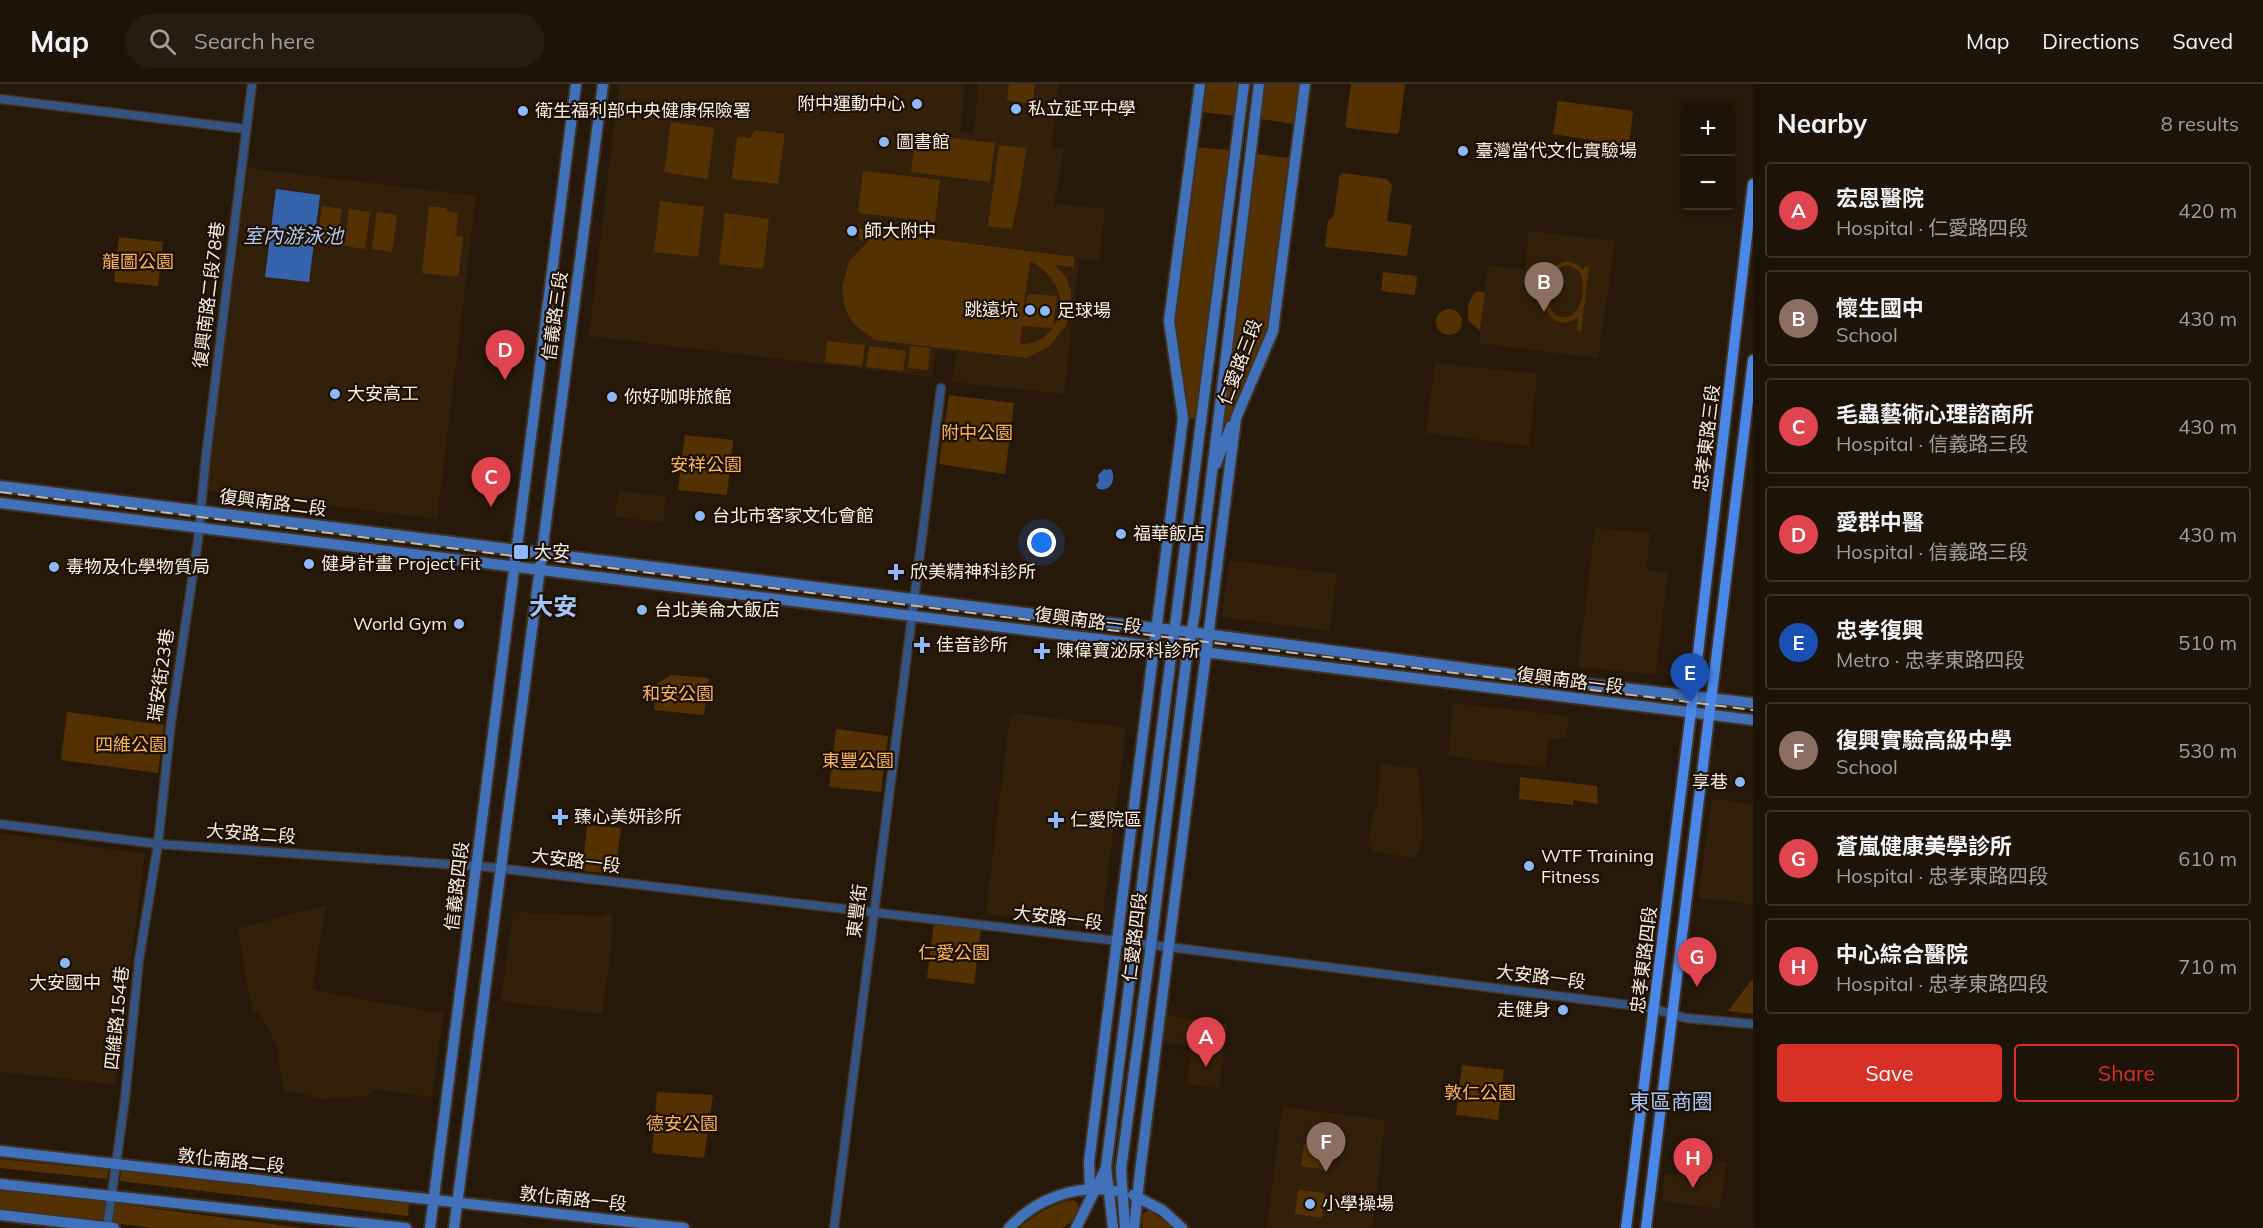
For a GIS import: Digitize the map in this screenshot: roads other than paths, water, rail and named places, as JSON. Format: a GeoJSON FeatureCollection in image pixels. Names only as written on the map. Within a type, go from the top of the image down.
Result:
{"type":"FeatureCollection","features":[{"type":"Feature","properties":{"kind":"main road","name":"信義路三段"},"geometry":{"type":"LineString","coordinates":[[517,549],[576,84]]}},
{"type":"Feature","properties":{"kind":"main road","name":"信義路三段"},"geometry":{"type":"LineString","coordinates":[[542,552],[603,84]]}},
{"type":"Feature","properties":{"kind":"main road"},"geometry":{"type":"LineString","coordinates":[[1154,645],[1183,418],[1169,321],[1200,84]]}},
{"type":"Feature","properties":{"kind":"main road","name":"仁愛路三段"},"geometry":{"type":"LineString","coordinates":[[1172,647],[1244,84]]}},
{"type":"Feature","properties":{"kind":"main road","name":"仁愛路三段"},"geometry":{"type":"LineString","coordinates":[[1188,650],[1259,84]]}},
{"type":"Feature","properties":{"kind":"main road","name":"仁愛路三段"},"geometry":{"type":"LineString","coordinates":[[1207,652],[1236,418],[1273,330],[1305,84]]}},
{"type":"Feature","properties":{"kind":"main road","name":"忠孝東路三段"},"geometry":{"type":"LineString","coordinates":[[1693,696],[1753,184]]}},
{"type":"Feature","properties":{"kind":"main road","name":"忠孝東路三段"},"geometry":{"type":"LineString","coordinates":[[1712,698],[1753,360]]}},
{"type":"Feature","properties":{"kind":"main road"},"geometry":{"type":"LineString","coordinates":[[1212,473],[1236,418]]}},
{"type":"Feature","properties":{"kind":"main road","name":"復興南路二段"},"geometry":{"type":"LineString","coordinates":[[0,486],[542,552]]}},
{"type":"Feature","properties":{"kind":"main road","name":"復興南路二段"},"geometry":{"type":"LineString","coordinates":[[0,503],[520,568]]}},
{"type":"Feature","properties":{"kind":"main road","name":"信義路四段"},"geometry":{"type":"LineString","coordinates":[[430,1228],[476,866],[520,568],[517,549]]}},
{"type":"Feature","properties":{"kind":"main road"},"geometry":{"type":"LineString","coordinates":[[454,1228],[542,552]]}},
{"type":"Feature","properties":{"kind":"main road","name":"復興南路一段"},"geometry":{"type":"LineString","coordinates":[[542,552],[1753,703]]}},
{"type":"Feature","properties":{"kind":"main road","name":"復興南路一段"},"geometry":{"type":"LineString","coordinates":[[520,568],[1753,720]]}},
{"type":"Feature","properties":{"kind":"main road","name":"仁愛路四段"},"geometry":{"type":"LineString","coordinates":[[1093,1189],[1089,1162],[1154,645]]}},
{"type":"Feature","properties":{"kind":"main road","name":"仁愛路四段"},"geometry":{"type":"LineString","coordinates":[[1113,1228],[1106,1167],[1172,647]]}},
{"type":"Feature","properties":{"kind":"main road","name":"仁愛路四段"},"geometry":{"type":"LineString","coordinates":[[1125,1228],[1121,1169],[1188,650]]}},
{"type":"Feature","properties":{"kind":"main road","name":"仁愛路四段"},"geometry":{"type":"LineString","coordinates":[[1134,1228],[1207,652]]}},
{"type":"Feature","properties":{"kind":"main road","name":"忠孝東路四段"},"geometry":{"type":"LineString","coordinates":[[1626,1228],[1693,696]]}},
{"type":"Feature","properties":{"kind":"main road","name":"忠孝東路四段"},"geometry":{"type":"LineString","coordinates":[[1646,1228],[1712,698]]}},
{"type":"Feature","properties":{"kind":"main road","name":"敦化南路二段"},"geometry":{"type":"LineString","coordinates":[[0,1151],[458,1203]]}},
{"type":"Feature","properties":{"kind":"main road","name":"仁愛路四段"},"geometry":{"type":"LineString","coordinates":[[1077,1228],[1093,1189],[1106,1167]]}},
{"type":"Feature","properties":{"kind":"main road"},"geometry":{"type":"LineString","coordinates":[[0,1184],[406,1228]]}},
{"type":"Feature","properties":{"kind":"main road"},"geometry":{"type":"LineString","coordinates":[[1009,1228],[1029,1210],[1050,1199],[1072,1191],[1093,1189],[1123,1192],[1137,1197],[1162,1210],[1182,1228]]}},
{"type":"Feature","properties":{"kind":"main road","name":"敦化南路一段"},"geometry":{"type":"LineString","coordinates":[[458,1203],[684,1228]]}},
{"type":"Feature","properties":{"kind":"main road"},"geometry":{"type":"LineString","coordinates":[[0,1215],[114,1228]]}},
{"type":"Feature","properties":{"kind":"street","name":"復興南路二段78巷"},"geometry":{"type":"LineString","coordinates":[[201,511],[252,84]]}},
{"type":"Feature","properties":{"kind":"street"},"geometry":{"type":"LineString","coordinates":[[0,99],[246,129]]}},
{"type":"Feature","properties":{"kind":"street","name":"東豐街"},"geometry":{"type":"LineString","coordinates":[[834,1228],[941,388]]}},
{"type":"Feature","properties":{"kind":"street","name":"瑞安街23巷"},"geometry":{"type":"LineString","coordinates":[[158,844],[171,722],[201,511]]}},
{"type":"Feature","properties":{"kind":"street","name":"大安路二段"},"geometry":{"type":"LineString","coordinates":[[0,824],[158,844],[501,868]]}},
{"type":"Feature","properties":{"kind":"street","name":"四維路154巷"},"geometry":{"type":"LineString","coordinates":[[107,1228],[125,1099],[139,960],[158,844]]}},
{"type":"Feature","properties":{"kind":"street","name":"大安路一段"},"geometry":{"type":"LineString","coordinates":[[501,868],[1169,947],[1655,1009],[1673,1016],[1715,1022],[1753,1024]]}},
{"type":"Feature","properties":{"kind":"water","name":"室內游泳池"},"geometry":{"type":"Polygon","coordinates":[[[276,189],[320,195],[309,282],[265,277],[276,189]]]}},
{"type":"Feature","properties":{"kind":"water"},"geometry":{"type":"Polygon","coordinates":[[[1104,469],[1111,469],[1113,480],[1107,488],[1098,489],[1096,485],[1099,481],[1098,475],[1104,469]]]}},
{"type":"Feature","properties":{"kind":"railway"},"geometry":{"type":"LineString","coordinates":[[0,492],[1753,710]]}},
{"type":"Feature","properties":{"kind":"place","name":"附中運動中心"},"geometry":{"type":"Point","coordinates":[917,104]}},
{"type":"Feature","properties":{"kind":"place","name":"私立延平中學"},"geometry":{"type":"Point","coordinates":[1016,109]}},
{"type":"Feature","properties":{"kind":"place","name":"衛生福利部中央健康保險署"},"geometry":{"type":"Point","coordinates":[523,111]}},
{"type":"Feature","properties":{"kind":"place","name":"圖書館"},"geometry":{"type":"Point","coordinates":[884,142]}},
{"type":"Feature","properties":{"kind":"place","name":"臺灣當代文化實驗場"},"geometry":{"type":"Point","coordinates":[1463,151]}},
{"type":"Feature","properties":{"kind":"place","name":"師大附中"},"geometry":{"type":"Point","coordinates":[852,231]}},
{"type":"Feature","properties":{"kind":"place","name":"跳遠坑"},"geometry":{"type":"Point","coordinates":[1030,310]}},
{"type":"Feature","properties":{"kind":"place","name":"足球場"},"geometry":{"type":"Point","coordinates":[1045,311]}},
{"type":"Feature","properties":{"kind":"place","name":"懷生國中"},"geometry":{"type":"Point","coordinates":[1544,312]}},
{"type":"Feature","properties":{"kind":"place","name":"愛群中醫"},"geometry":{"type":"Point","coordinates":[505,380]}},
{"type":"Feature","properties":{"kind":"place","name":"大安高工"},"geometry":{"type":"Point","coordinates":[335,394]}},
{"type":"Feature","properties":{"kind":"place","name":"你好咖啡旅館"},"geometry":{"type":"Point","coordinates":[612,397]}},
{"type":"Feature","properties":{"kind":"place","name":"毛蟲藝術心理諮商所"},"geometry":{"type":"Point","coordinates":[491,507]}},
{"type":"Feature","properties":{"kind":"place","name":"台北市客家文化會館"},"geometry":{"type":"Point","coordinates":[700,516]}},
{"type":"Feature","properties":{"kind":"place","name":"福華飯店"},"geometry":{"type":"Point","coordinates":[1121,534]}},
{"type":"Feature","properties":{"kind":"place","name":"大安"},"geometry":{"type":"Point","coordinates":[521,552]}},
{"type":"Feature","properties":{"kind":"place","name":"健身計畫 Project Fit"},"geometry":{"type":"Point","coordinates":[309,564]}},
{"type":"Feature","properties":{"kind":"place","name":"毒物及化學物質局"},"geometry":{"type":"Point","coordinates":[54,567]}},
{"type":"Feature","properties":{"kind":"place","name":"欣美精神科診所"},"geometry":{"type":"Point","coordinates":[896,572]}},
{"type":"Feature","properties":{"kind":"place","name":"台北美侖大飯店"},"geometry":{"type":"Point","coordinates":[642,610]}},
{"type":"Feature","properties":{"kind":"place","name":"World Gym"},"geometry":{"type":"Point","coordinates":[459,624]}},
{"type":"Feature","properties":{"kind":"place","name":"佳音診所"},"geometry":{"type":"Point","coordinates":[922,645]}},
{"type":"Feature","properties":{"kind":"place","name":"陳偉寶泌尿科診所"},"geometry":{"type":"Point","coordinates":[1042,651]}},
{"type":"Feature","properties":{"kind":"place","name":"忠孝復興"},"geometry":{"type":"Point","coordinates":[1690,703]}},
{"type":"Feature","properties":{"kind":"place","name":"享巷"},"geometry":{"type":"Point","coordinates":[1740,782]}},
{"type":"Feature","properties":{"kind":"place","name":"臻心美妍診所"},"geometry":{"type":"Point","coordinates":[560,817]}},
{"type":"Feature","properties":{"kind":"place","name":"仁愛院區"},"geometry":{"type":"Point","coordinates":[1056,820]}},
{"type":"Feature","properties":{"kind":"place","name":"WTF Training Fitness"},"geometry":{"type":"Point","coordinates":[1529,866]}},
{"type":"Feature","properties":{"kind":"place","name":"大安國中"},"geometry":{"type":"Point","coordinates":[65,963]}},
{"type":"Feature","properties":{"kind":"place","name":"蒼嵐健康美學診所"},"geometry":{"type":"Point","coordinates":[1697,987]}},
{"type":"Feature","properties":{"kind":"place","name":"走健身"},"geometry":{"type":"Point","coordinates":[1563,1010]}},
{"type":"Feature","properties":{"kind":"place","name":"宏恩醫院"},"geometry":{"type":"Point","coordinates":[1206,1067]}},
{"type":"Feature","properties":{"kind":"place","name":"復興實驗高級中學"},"geometry":{"type":"Point","coordinates":[1326,1172]}},
{"type":"Feature","properties":{"kind":"place","name":"中心綜合醫院"},"geometry":{"type":"Point","coordinates":[1693,1188]}},
{"type":"Feature","properties":{"kind":"place","name":"小學操場"},"geometry":{"type":"Point","coordinates":[1310,1204]}},
{"type":"Feature","properties":{"kind":"district","name":"大安"},"geometry":{"type":"Point","coordinates":[553,607]}},
{"type":"Feature","properties":{"kind":"district","name":"東區商圈"},"geometry":{"type":"Point","coordinates":[1671,1102]}},
{"type":"Feature","properties":{"kind":"park label","name":"龍圖公園"},"geometry":{"type":"Point","coordinates":[138,262]}},
{"type":"Feature","properties":{"kind":"park label","name":"附中公園"},"geometry":{"type":"Point","coordinates":[977,433]}},
{"type":"Feature","properties":{"kind":"park label","name":"安祥公園"},"geometry":{"type":"Point","coordinates":[706,465]}},
{"type":"Feature","properties":{"kind":"park label","name":"和安公園"},"geometry":{"type":"Point","coordinates":[678,694]}},
{"type":"Feature","properties":{"kind":"park label","name":"四維公園"},"geometry":{"type":"Point","coordinates":[131,745]}},
{"type":"Feature","properties":{"kind":"park label","name":"東豐公園"},"geometry":{"type":"Point","coordinates":[858,761]}},
{"type":"Feature","properties":{"kind":"park label","name":"仁愛公園"},"geometry":{"type":"Point","coordinates":[954,953]}},
{"type":"Feature","properties":{"kind":"park label","name":"敦仁公園"},"geometry":{"type":"Point","coordinates":[1480,1093]}},
{"type":"Feature","properties":{"kind":"park label","name":"德安公園"},"geometry":{"type":"Point","coordinates":[682,1124]}}]}
